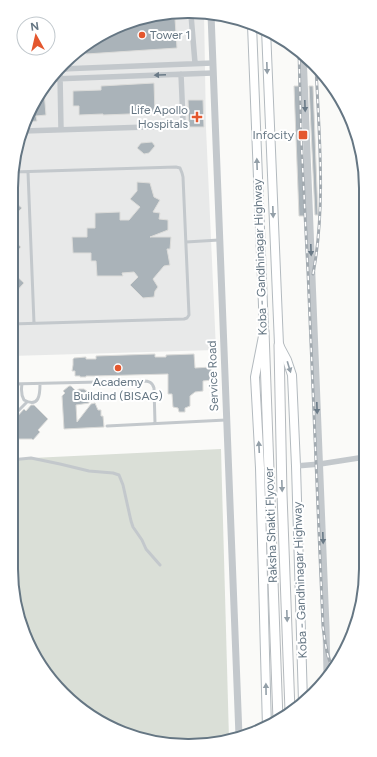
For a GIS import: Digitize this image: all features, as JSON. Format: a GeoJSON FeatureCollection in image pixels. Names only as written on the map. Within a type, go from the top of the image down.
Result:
{"type":"FeatureCollection","features":[{"type":"Feature","properties":{"kind":"main road","name":"Koba - Gandhinagar Highway"},"geometry":{"type":"LineString","coordinates":[[252,30],[264,331],[255,377],[260,468],[267,720]]}},
{"type":"Feature","properties":{"kind":"main road","name":"Koba - Gandhinagar Highway"},"geometry":{"type":"LineString","coordinates":[[266,37],[279,344],[287,360],[292,376],[303,695]]}},
{"type":"Feature","properties":{"kind":"main road","name":"Raksha Shakti Flyover"},"geometry":{"type":"LineString","coordinates":[[264,331],[278,713]]}},
{"type":"Feature","properties":{"kind":"main road","name":"Raksha Shakti Flyover"},"geometry":{"type":"LineString","coordinates":[[279,344],[290,705]]}},
{"type":"Feature","properties":{"kind":"street"},"geometry":{"type":"LineString","coordinates":[[191,18],[195,63]]}},
{"type":"Feature","properties":{"kind":"street","name":"Service Road"},"geometry":{"type":"LineString","coordinates":[[211,19],[239,731]]}},
{"type":"Feature","properties":{"kind":"street"},"geometry":{"type":"LineString","coordinates":[[303,62],[327,668]]}},
{"type":"Feature","properties":{"kind":"street"},"geometry":{"type":"LineString","coordinates":[[67,69],[213,63]]}},
{"type":"Feature","properties":{"kind":"street"},"geometry":{"type":"LineString","coordinates":[[58,78],[213,72]]}},
{"type":"Feature","properties":{"kind":"street"},"geometry":{"type":"LineString","coordinates":[[28,130],[181,125],[183,121],[181,74]]}},
{"type":"Feature","properties":{"kind":"street"},"geometry":{"type":"LineString","coordinates":[[57,80],[61,129]]}},
{"type":"Feature","properties":{"kind":"street"},"geometry":{"type":"LineString","coordinates":[[296,466],[359,459]]}},
{"type":"Feature","properties":{"kind":"lane"},"geometry":{"type":"LineString","coordinates":[[18,172],[180,168],[183,178],[189,315],[187,318],[176,319],[18,324]]}},
{"type":"Feature","properties":{"kind":"lane"},"geometry":{"type":"LineString","coordinates":[[28,172],[34,323]]}},
{"type":"Feature","properties":{"kind":"lane"},"geometry":{"type":"LineString","coordinates":[[186,242],[219,240]]}},
{"type":"Feature","properties":{"kind":"lane"},"geometry":{"type":"LineString","coordinates":[[18,384],[150,382],[153,384],[154,388],[155,423]]}},
{"type":"Feature","properties":{"kind":"lane"},"geometry":{"type":"LineString","coordinates":[[22,384],[22,398],[31,403],[36,402],[39,399],[40,384]]}},
{"type":"Feature","properties":{"kind":"lane"},"geometry":{"type":"LineString","coordinates":[[18,411],[27,402]]}},
{"type":"Feature","properties":{"kind":"lane"},"geometry":{"type":"LineString","coordinates":[[107,426],[226,420]]}},
{"type":"Feature","properties":{"kind":"lane"},"geometry":{"type":"LineString","coordinates":[[18,459],[31,458],[89,471],[113,472],[119,475],[123,485],[133,527],[146,549],[160,565]]}},
{"type":"Feature","properties":{"kind":"shaded area"},"geometry":{"type":"Polygon","coordinates":[[[204,18],[206,128],[216,350],[18,356],[18,177],[21,155],[31,123],[41,103],[53,85],[76,60],[85,53],[103,41],[123,31],[166,19],[204,18]]]}},
{"type":"Feature","properties":{"kind":"shaded area"},"geometry":{"type":"Polygon","coordinates":[[[221,449],[229,734],[211,738],[177,739],[155,736],[134,730],[103,716],[85,704],[60,681],[53,672],[41,654],[31,634],[19,591],[18,459],[221,449]]]}},
{"type":"Feature","properties":{"kind":"building","name":"Tower 1"},"geometry":{"type":"Polygon","coordinates":[[[175,19],[177,48],[86,54],[86,52],[103,41],[123,31],[161,20],[175,19]]]}},
{"type":"Feature","properties":{"kind":"building"},"geometry":{"type":"Polygon","coordinates":[[[154,83],[155,113],[79,115],[79,106],[73,106],[73,91],[101,90],[101,86],[154,83]]]}},
{"type":"Feature","properties":{"kind":"building"},"geometry":{"type":"Polygon","coordinates":[[[294,86],[299,86],[305,216],[299,216],[294,86]]]}},
{"type":"Feature","properties":{"kind":"building"},"geometry":{"type":"Polygon","coordinates":[[[309,86],[313,86],[318,215],[315,215],[309,86]]]}},
{"type":"Feature","properties":{"kind":"building"},"geometry":{"type":"Polygon","coordinates":[[[45,98],[46,115],[36,116],[37,121],[32,121],[45,98]]]}},
{"type":"Feature","properties":{"kind":"building"},"geometry":{"type":"Polygon","coordinates":[[[188,100],[203,100],[204,127],[189,127],[188,100]]]}},
{"type":"Feature","properties":{"kind":"building"},"geometry":{"type":"Polygon","coordinates":[[[152,142],[155,146],[149,153],[144,154],[137,148],[141,143],[152,142]]]}},
{"type":"Feature","properties":{"kind":"building"},"geometry":{"type":"Polygon","coordinates":[[[137,182],[150,183],[154,197],[160,200],[153,212],[160,213],[159,219],[168,220],[168,230],[150,237],[171,237],[170,249],[167,249],[170,265],[164,266],[153,279],[158,287],[155,291],[154,297],[143,298],[130,285],[138,277],[134,272],[122,273],[123,276],[97,276],[96,261],[91,261],[91,253],[73,253],[72,237],[87,237],[87,228],[95,228],[95,213],[120,212],[120,220],[129,220],[140,207],[130,199],[137,191],[137,182]]]}},
{"type":"Feature","properties":{"kind":"building"},"geometry":{"type":"Polygon","coordinates":[[[18,205],[22,208],[18,212],[18,205]]]}},
{"type":"Feature","properties":{"kind":"building"},"geometry":{"type":"Polygon","coordinates":[[[18,277],[24,283],[18,289],[18,277]]]}},
{"type":"Feature","properties":{"kind":"building"},"geometry":{"type":"Polygon","coordinates":[[[155,354],[155,357],[166,357],[166,355],[194,354],[195,368],[211,367],[212,380],[203,381],[203,391],[195,392],[190,396],[190,406],[185,408],[185,412],[179,412],[178,408],[173,407],[172,394],[168,394],[168,374],[80,377],[75,376],[75,371],[72,371],[74,358],[86,357],[86,359],[96,359],[96,356],[155,354]]]}},
{"type":"Feature","properties":{"kind":"building"},"geometry":{"type":"Polygon","coordinates":[[[69,386],[76,391],[79,389],[84,389],[88,392],[89,403],[76,405],[77,422],[91,404],[95,403],[98,410],[101,410],[104,427],[64,429],[62,396],[65,393],[63,391],[69,386]]]}},
{"type":"Feature","properties":{"kind":"building"},"geometry":{"type":"Polygon","coordinates":[[[31,405],[34,405],[48,419],[38,430],[40,432],[33,440],[18,439],[18,416],[24,409],[26,411],[31,405]]]}},
{"type":"Feature","properties":{"kind":"railway"},"geometry":{"type":"LineString","coordinates":[[299,59],[301,135],[323,627],[327,653],[331,662]]}},
{"type":"Feature","properties":{"kind":"railway"},"geometry":{"type":"LineString","coordinates":[[313,274],[317,248],[320,197],[320,144],[316,75]]}},
{"type":"Feature","properties":{"kind":"place","name":"Tower 1"},"geometry":{"type":"Point","coordinates":[142,35]}},
{"type":"Feature","properties":{"kind":"place","name":"Life Apollo Hospitals"},"geometry":{"type":"Point","coordinates":[197,117]}},
{"type":"Feature","properties":{"kind":"place","name":"Infocity"},"geometry":{"type":"Point","coordinates":[303,135]}},
{"type":"Feature","properties":{"kind":"place","name":"Academy Buildind (BISAG)"},"geometry":{"type":"Point","coordinates":[118,368]}}]}
